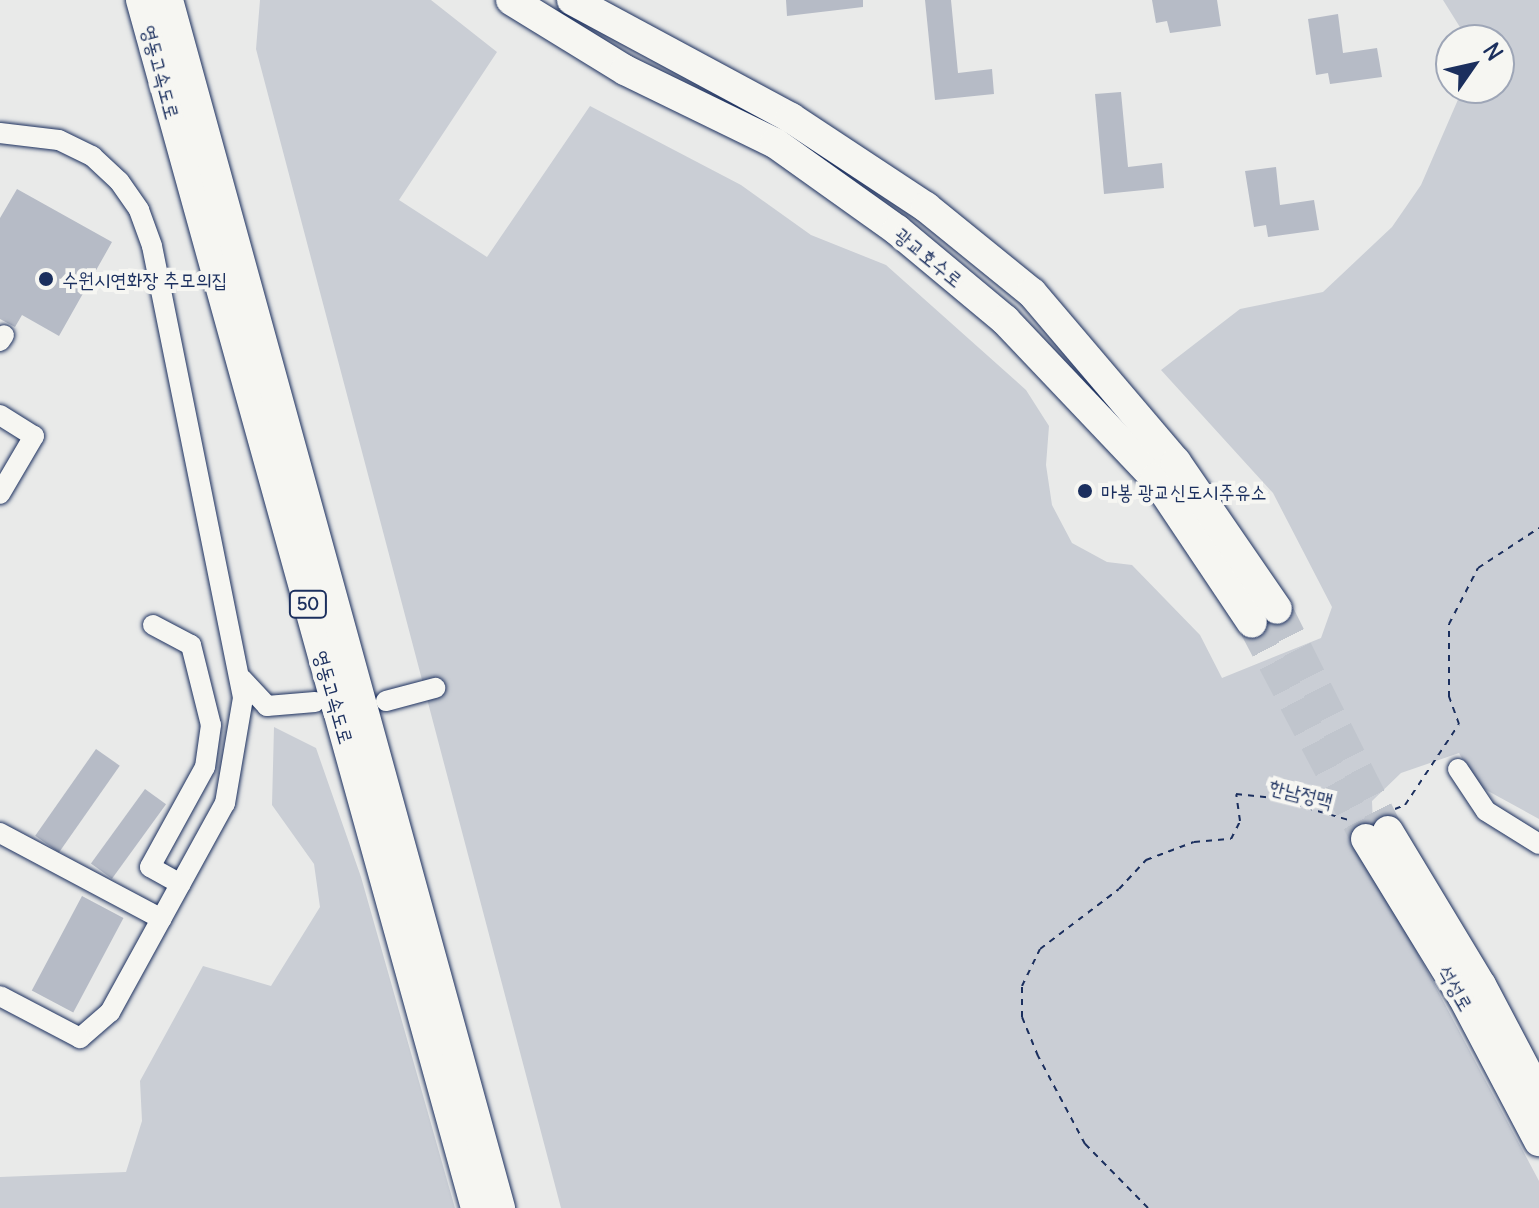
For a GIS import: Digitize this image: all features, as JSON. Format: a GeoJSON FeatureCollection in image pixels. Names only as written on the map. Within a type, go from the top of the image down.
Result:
{"type":"FeatureCollection","features":[{"type":"Feature","properties":{"kind":"highway","name":"영동고속도로"},"geometry":{"type":"LineString","coordinates":[[141,0],[476,1208]]}},
{"type":"Feature","properties":{"kind":"highway","name":"영동고속도로"},"geometry":{"type":"LineString","coordinates":[[168,0],[500,1208]]}},
{"type":"Feature","properties":{"kind":"highway","name":"광교호수로"},"geometry":{"type":"LineString","coordinates":[[511,0],[625,70],[775,143],[897,230],[1005,320],[1155,478],[1264,616],[1176,462],[1032,293],[926,207],[791,118],[572,0]]}},
{"type":"Feature","properties":{"kind":"highway","name":"석성로"},"geometry":{"type":"LineString","coordinates":[[1377,826],[1481,985],[1539,1095]]}},
{"type":"Feature","properties":{"kind":"highway","name":"석성로"},"geometry":{"type":"LineString","coordinates":[[1377,826],[1539,1141]]}},
{"type":"Feature","properties":{"kind":"street"},"geometry":{"type":"LineString","coordinates":[[0,133],[59,140],[92,156],[119,181],[139,210],[152,246],[242,679],[225,803],[110,1012],[80,1038],[0,996]]}},
{"type":"Feature","properties":{"kind":"street"},"geometry":{"type":"LineString","coordinates":[[0,415],[34,436],[8,468],[0,494]]}},
{"type":"Feature","properties":{"kind":"street"},"geometry":{"type":"LineString","coordinates":[[153,625],[191,645],[211,725],[205,767],[150,867],[181,884]]}},
{"type":"Feature","properties":{"kind":"street"},"geometry":{"type":"LineString","coordinates":[[242,679],[267,706],[315,702]]}},
{"type":"Feature","properties":{"kind":"street"},"geometry":{"type":"LineString","coordinates":[[386,701],[435,688]]}},
{"type":"Feature","properties":{"kind":"street"},"geometry":{"type":"LineString","coordinates":[[1458,769],[1486,811],[1539,844]]}},
{"type":"Feature","properties":{"kind":"street"},"geometry":{"type":"LineString","coordinates":[[0,833],[162,919]]}},
{"type":"Feature","properties":{"kind":"path"},"geometry":{"type":"LineString","coordinates":[[1377,826],[1405,805],[1459,724],[1449,697],[1449,624],[1478,568],[1539,528]]}},
{"type":"Feature","properties":{"kind":"path","name":"한남정맥"},"geometry":{"type":"LineString","coordinates":[[1148,1208],[1085,1144],[1038,1056],[1022,1017],[1022,986],[1040,949],[1119,889],[1146,860],[1194,842],[1231,839],[1240,821],[1236,794],[1272,798],[1377,826]]}},
{"type":"Feature","properties":{"kind":"shaded area"},"geometry":{"type":"Polygon","coordinates":[[[260,0],[431,0],[497,52],[399,200],[487,257],[590,106],[741,185],[811,235],[886,265],[1026,390],[1049,426],[1046,465],[1052,505],[1072,543],[1107,562],[1132,565],[1200,635],[1222,678],[1321,638],[1332,607],[1273,493],[1161,370],[1240,309],[1323,292],[1392,227],[1421,185],[1456,104],[1515,104],[1515,24],[1458,24],[1443,0],[1539,0],[1539,819],[1477,785],[1459,753],[1401,773],[1372,801],[1375,873],[1539,1181],[1539,1208],[561,1208],[256,49],[260,0]]]}},
{"type":"Feature","properties":{"kind":"shaded area"},"geometry":{"type":"Polygon","coordinates":[[[274,727],[316,748],[361,877],[455,1208],[0,1208],[0,1177],[126,1172],[142,1121],[140,1081],[203,966],[271,986],[320,907],[314,864],[272,805],[274,727]]]}},
{"type":"Feature","properties":{"kind":"building"},"geometry":{"type":"Polygon","coordinates":[[[786,0],[863,0],[863,7],[787,16],[786,0]]]}},
{"type":"Feature","properties":{"kind":"building"},"geometry":{"type":"Polygon","coordinates":[[[925,0],[951,0],[958,73],[992,69],[994,94],[935,100],[925,0]]]}},
{"type":"Feature","properties":{"kind":"building"},"geometry":{"type":"Polygon","coordinates":[[[1152,0],[1217,0],[1221,26],[1170,33],[1167,21],[1156,23],[1152,0]]]}},
{"type":"Feature","properties":{"kind":"building"},"geometry":{"type":"Polygon","coordinates":[[[1338,14],[1343,53],[1377,48],[1382,77],[1330,84],[1328,73],[1316,75],[1308,19],[1338,14]]]}},
{"type":"Feature","properties":{"kind":"building"},"geometry":{"type":"Polygon","coordinates":[[[1121,92],[1128,167],[1162,163],[1164,188],[1104,194],[1095,94],[1121,92]]]}},
{"type":"Feature","properties":{"kind":"building"},"geometry":{"type":"Polygon","coordinates":[[[1276,167],[1280,205],[1314,200],[1319,230],[1268,237],[1266,225],[1254,227],[1245,171],[1276,167]]]}},
{"type":"Feature","properties":{"kind":"building","name":"수원시연화장 추모의집"},"geometry":{"type":"Polygon","coordinates":[[[17,189],[112,242],[59,336],[22,315],[15,327],[0,319],[0,218],[17,189]]]}},
{"type":"Feature","properties":{"kind":"building"},"geometry":{"type":"Polygon","coordinates":[[[96,749],[120,766],[59,852],[35,836],[96,749]]]}},
{"type":"Feature","properties":{"kind":"building"},"geometry":{"type":"Polygon","coordinates":[[[145,789],[166,804],[112,879],[91,863],[145,789]]]}},
{"type":"Feature","properties":{"kind":"building"},"geometry":{"type":"Polygon","coordinates":[[[82,896],[123,918],[73,1013],[32,990],[82,896]]]}},
{"type":"Feature","properties":{"kind":"tunnel"},"geometry":{"type":"LineString","coordinates":[[1277,609],[1388,831]]}},
{"type":"Feature","properties":{"kind":"tunnel"},"geometry":{"type":"LineString","coordinates":[[1252,623],[1366,839]]}},
{"type":"Feature","properties":{"kind":"place","name":"수원시연화장 추모의집"},"geometry":{"type":"Point","coordinates":[46,279]}},
{"type":"Feature","properties":{"kind":"place","name":"마봉 광교신도시주유소"},"geometry":{"type":"Point","coordinates":[1085,491]}}]}
